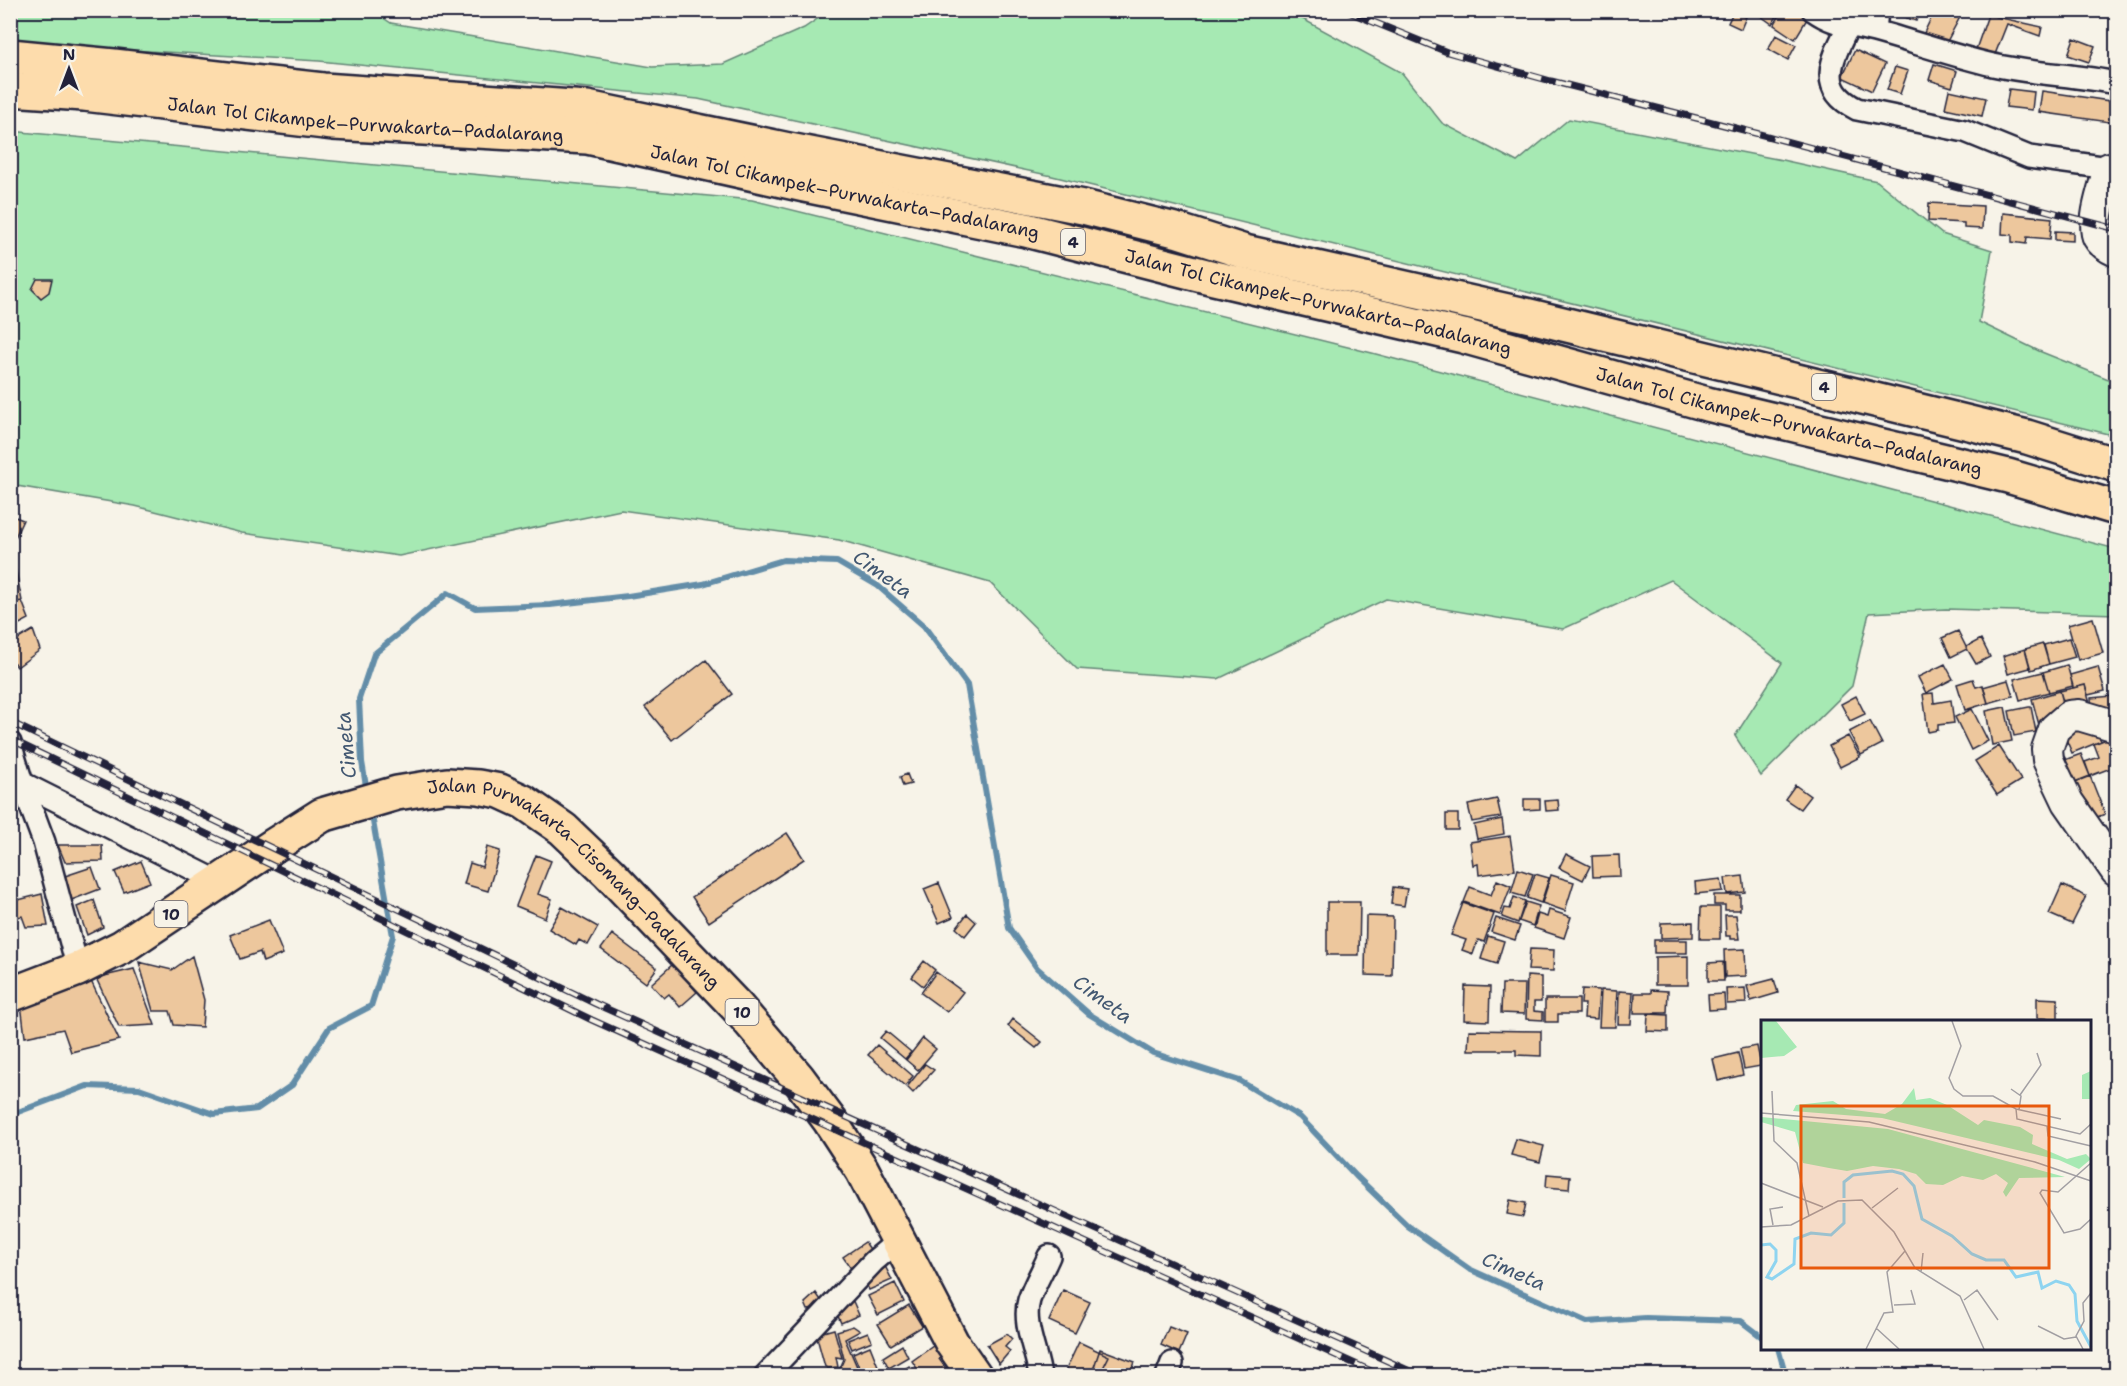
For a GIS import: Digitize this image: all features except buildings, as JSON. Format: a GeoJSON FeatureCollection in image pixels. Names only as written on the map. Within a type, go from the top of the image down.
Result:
{"type":"FeatureCollection","features":[{"type":"Feature","properties":{"kind":"highway","name":"Jalan Tol Cikampek–Purwakarta–Padalarang"},"geometry":{"type":"LineString","coordinates":[[10,56],[323,90],[587,108],[1083,207],[1179,231],[1245,252],[1541,318],[2027,437],[2116,465]]}},
{"type":"Feature","properties":{"kind":"highway","name":"Jalan Tol Cikampek–Purwakarta–Padalarang"},"geometry":{"type":"LineString","coordinates":[[10,89],[84,94],[333,123],[587,137],[804,185],[1026,230],[1214,278],[1463,336],[1707,404],[2008,476],[2116,508]]}},
{"type":"Feature","properties":{"kind":"highway","name":"Jalan Purwakarta–Cisomang–Padalarang"},"geometry":{"type":"LineString","coordinates":[[10,994],[78,969],[122,947],[322,815],[397,793],[447,785],[501,791],[524,802],[563,829],[609,873],[738,1008],[798,1078],[862,1170],[952,1343],[975,1376]]}},
{"type":"Feature","properties":{"kind":"street"},"geometry":{"type":"LineString","coordinates":[[1813,10],[1823,18],[1848,27],[1876,21],[1948,54],[1995,65],[2116,83]]}},
{"type":"Feature","properties":{"kind":"street"},"geometry":{"type":"LineString","coordinates":[[1848,27],[1835,53],[1830,74],[1835,92],[1844,102],[1857,109],[1965,130],[2029,157],[2113,168],[2096,225],[2097,235],[2101,241],[2116,251]]}},
{"type":"Feature","properties":{"kind":"street"},"geometry":{"type":"LineString","coordinates":[[2116,726],[2079,715],[2069,716],[2054,729],[2047,749],[2048,760],[2068,802],[2116,871]]}},
{"type":"Feature","properties":{"kind":"street"},"geometry":{"type":"LineString","coordinates":[[10,743],[16,780],[44,842],[78,969]]}},
{"type":"Feature","properties":{"kind":"street"},"geometry":{"type":"LineString","coordinates":[[16,780],[219,882]]}},
{"type":"Feature","properties":{"kind":"street"},"geometry":{"type":"LineString","coordinates":[[765,1376],[874,1261],[899,1240]]}},
{"type":"Feature","properties":{"kind":"street"},"geometry":{"type":"LineString","coordinates":[[1040,1376],[1038,1359],[1028,1323],[1028,1310],[1029,1300],[1049,1256]]}},
{"type":"Feature","properties":{"kind":"green space"},"geometry":{"type":"Polygon","coordinates":[[[10,11],[373,11],[391,23],[652,67],[723,64],[804,28],[829,11],[1288,11],[1402,73],[1442,123],[1517,162],[1569,119],[1782,160],[1877,181],[1942,234],[1992,250],[1979,322],[2039,351],[2116,382],[2116,436],[1052,176],[698,99],[319,61],[11,43],[10,11]]]}},
{"type":"Feature","properties":{"kind":"green space"},"geometry":{"type":"Polygon","coordinates":[[[10,131],[752,200],[1372,353],[2116,549],[2116,614],[1946,609],[1869,613],[1852,686],[1761,776],[1735,736],[1782,663],[1671,580],[1563,629],[1386,599],[1218,679],[1077,669],[990,583],[839,540],[621,510],[399,556],[242,533],[135,506],[17,486],[14,406],[10,401],[10,131]]]}},
{"type":"Feature","properties":{"kind":"waterway","name":"Cimeta"},"geometry":{"type":"LineString","coordinates":[[367,792],[362,762],[359,699],[374,654],[448,593],[475,608],[550,605],[703,584],[783,560],[837,562],[878,586],[924,626],[967,685],[1009,928],[1037,968],[1089,1014],[1153,1053],[1240,1081],[1300,1117],[1408,1226],[1469,1269],[1587,1322],[1646,1318],[1741,1321],[1761,1336]]}},
{"type":"Feature","properties":{"kind":"waterway","name":"Cimeta"},"geometry":{"type":"LineString","coordinates":[[10,1115],[87,1086],[139,1088],[214,1114],[257,1109],[292,1085],[329,1028],[371,1006],[393,936],[371,810]]}},
{"type":"Feature","properties":{"kind":"waterway","name":"Cimeta"},"geometry":{"type":"LineString","coordinates":[[1779,1350],[1786,1376]]}},
{"type":"Feature","properties":{"kind":"railway"},"geometry":{"type":"LineString","coordinates":[[1344,10],[1447,52],[2116,229]]}},
{"type":"Feature","properties":{"kind":"railway"},"geometry":{"type":"LineString","coordinates":[[10,722],[596,1004],[1421,1376]]}},
{"type":"Feature","properties":{"kind":"railway"},"geometry":{"type":"LineString","coordinates":[[10,739],[592,1020],[1382,1376]]}}]}
